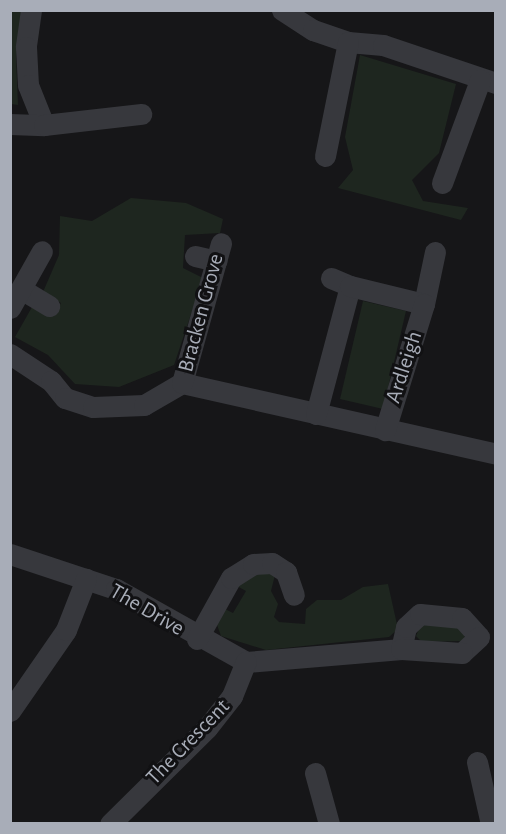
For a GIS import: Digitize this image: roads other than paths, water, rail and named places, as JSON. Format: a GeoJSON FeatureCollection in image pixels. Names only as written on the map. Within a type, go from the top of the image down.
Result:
{"type":"FeatureCollection","features":[{"type":"Feature","properties":{"kind":"street"},"geometry":{"type":"LineString","coordinates":[[31,10],[26,47],[28,85],[44,125]]}},
{"type":"Feature","properties":{"kind":"street"},"geometry":{"type":"LineString","coordinates":[[282,10],[313,30],[348,42],[383,45],[488,82],[442,183]]}},
{"type":"Feature","properties":{"kind":"street"},"geometry":{"type":"LineString","coordinates":[[325,156],[348,42]]}},
{"type":"Feature","properties":{"kind":"street"},"geometry":{"type":"LineString","coordinates":[[10,124],[44,125],[141,114]]}},
{"type":"Feature","properties":{"kind":"street"},"geometry":{"type":"LineString","coordinates":[[10,308],[42,251]]}},
{"type":"Feature","properties":{"kind":"street","name":"Bracken Grove"},"geometry":{"type":"LineString","coordinates":[[182,383],[218,252],[195,256]]}},
{"type":"Feature","properties":{"kind":"street","name":"Ardleigh"},"geometry":{"type":"LineString","coordinates":[[384,430],[424,304],[435,252]]}},
{"type":"Feature","properties":{"kind":"street","name":"Ardleigh"},"geometry":{"type":"LineString","coordinates":[[316,414],[340,282],[424,304]]}},
{"type":"Feature","properties":{"kind":"street"},"geometry":{"type":"LineString","coordinates":[[21,289],[49,306]]}},
{"type":"Feature","properties":{"kind":"street","name":"Bracken Grove"},"geometry":{"type":"LineString","coordinates":[[10,354],[51,381],[64,398],[93,407],[144,405],[182,383],[286,407]]}},
{"type":"Feature","properties":{"kind":"street","name":"Ardleigh"},"geometry":{"type":"LineString","coordinates":[[286,407],[495,454]]}},
{"type":"Feature","properties":{"kind":"street","name":"The Drive"},"geometry":{"type":"LineString","coordinates":[[10,554],[116,589],[197,639],[246,663]]}},
{"type":"Feature","properties":{"kind":"street"},"geometry":{"type":"LineString","coordinates":[[197,639],[231,578],[254,564],[272,562],[286,572],[294,595]]}},
{"type":"Feature","properties":{"kind":"street"},"geometry":{"type":"LineString","coordinates":[[10,711],[66,630],[86,579]]}},
{"type":"Feature","properties":{"kind":"street"},"geometry":{"type":"LineString","coordinates":[[246,663],[401,649]]}},
{"type":"Feature","properties":{"kind":"street","name":"The Crescent"},"geometry":{"type":"LineString","coordinates":[[110,824],[207,728],[232,696],[246,663]]}},
{"type":"Feature","properties":{"kind":"street"},"geometry":{"type":"LineString","coordinates":[[477,762],[491,798],[490,824]]}},
{"type":"Feature","properties":{"kind":"street"},"geometry":{"type":"LineString","coordinates":[[315,774],[328,824]]}}]}
